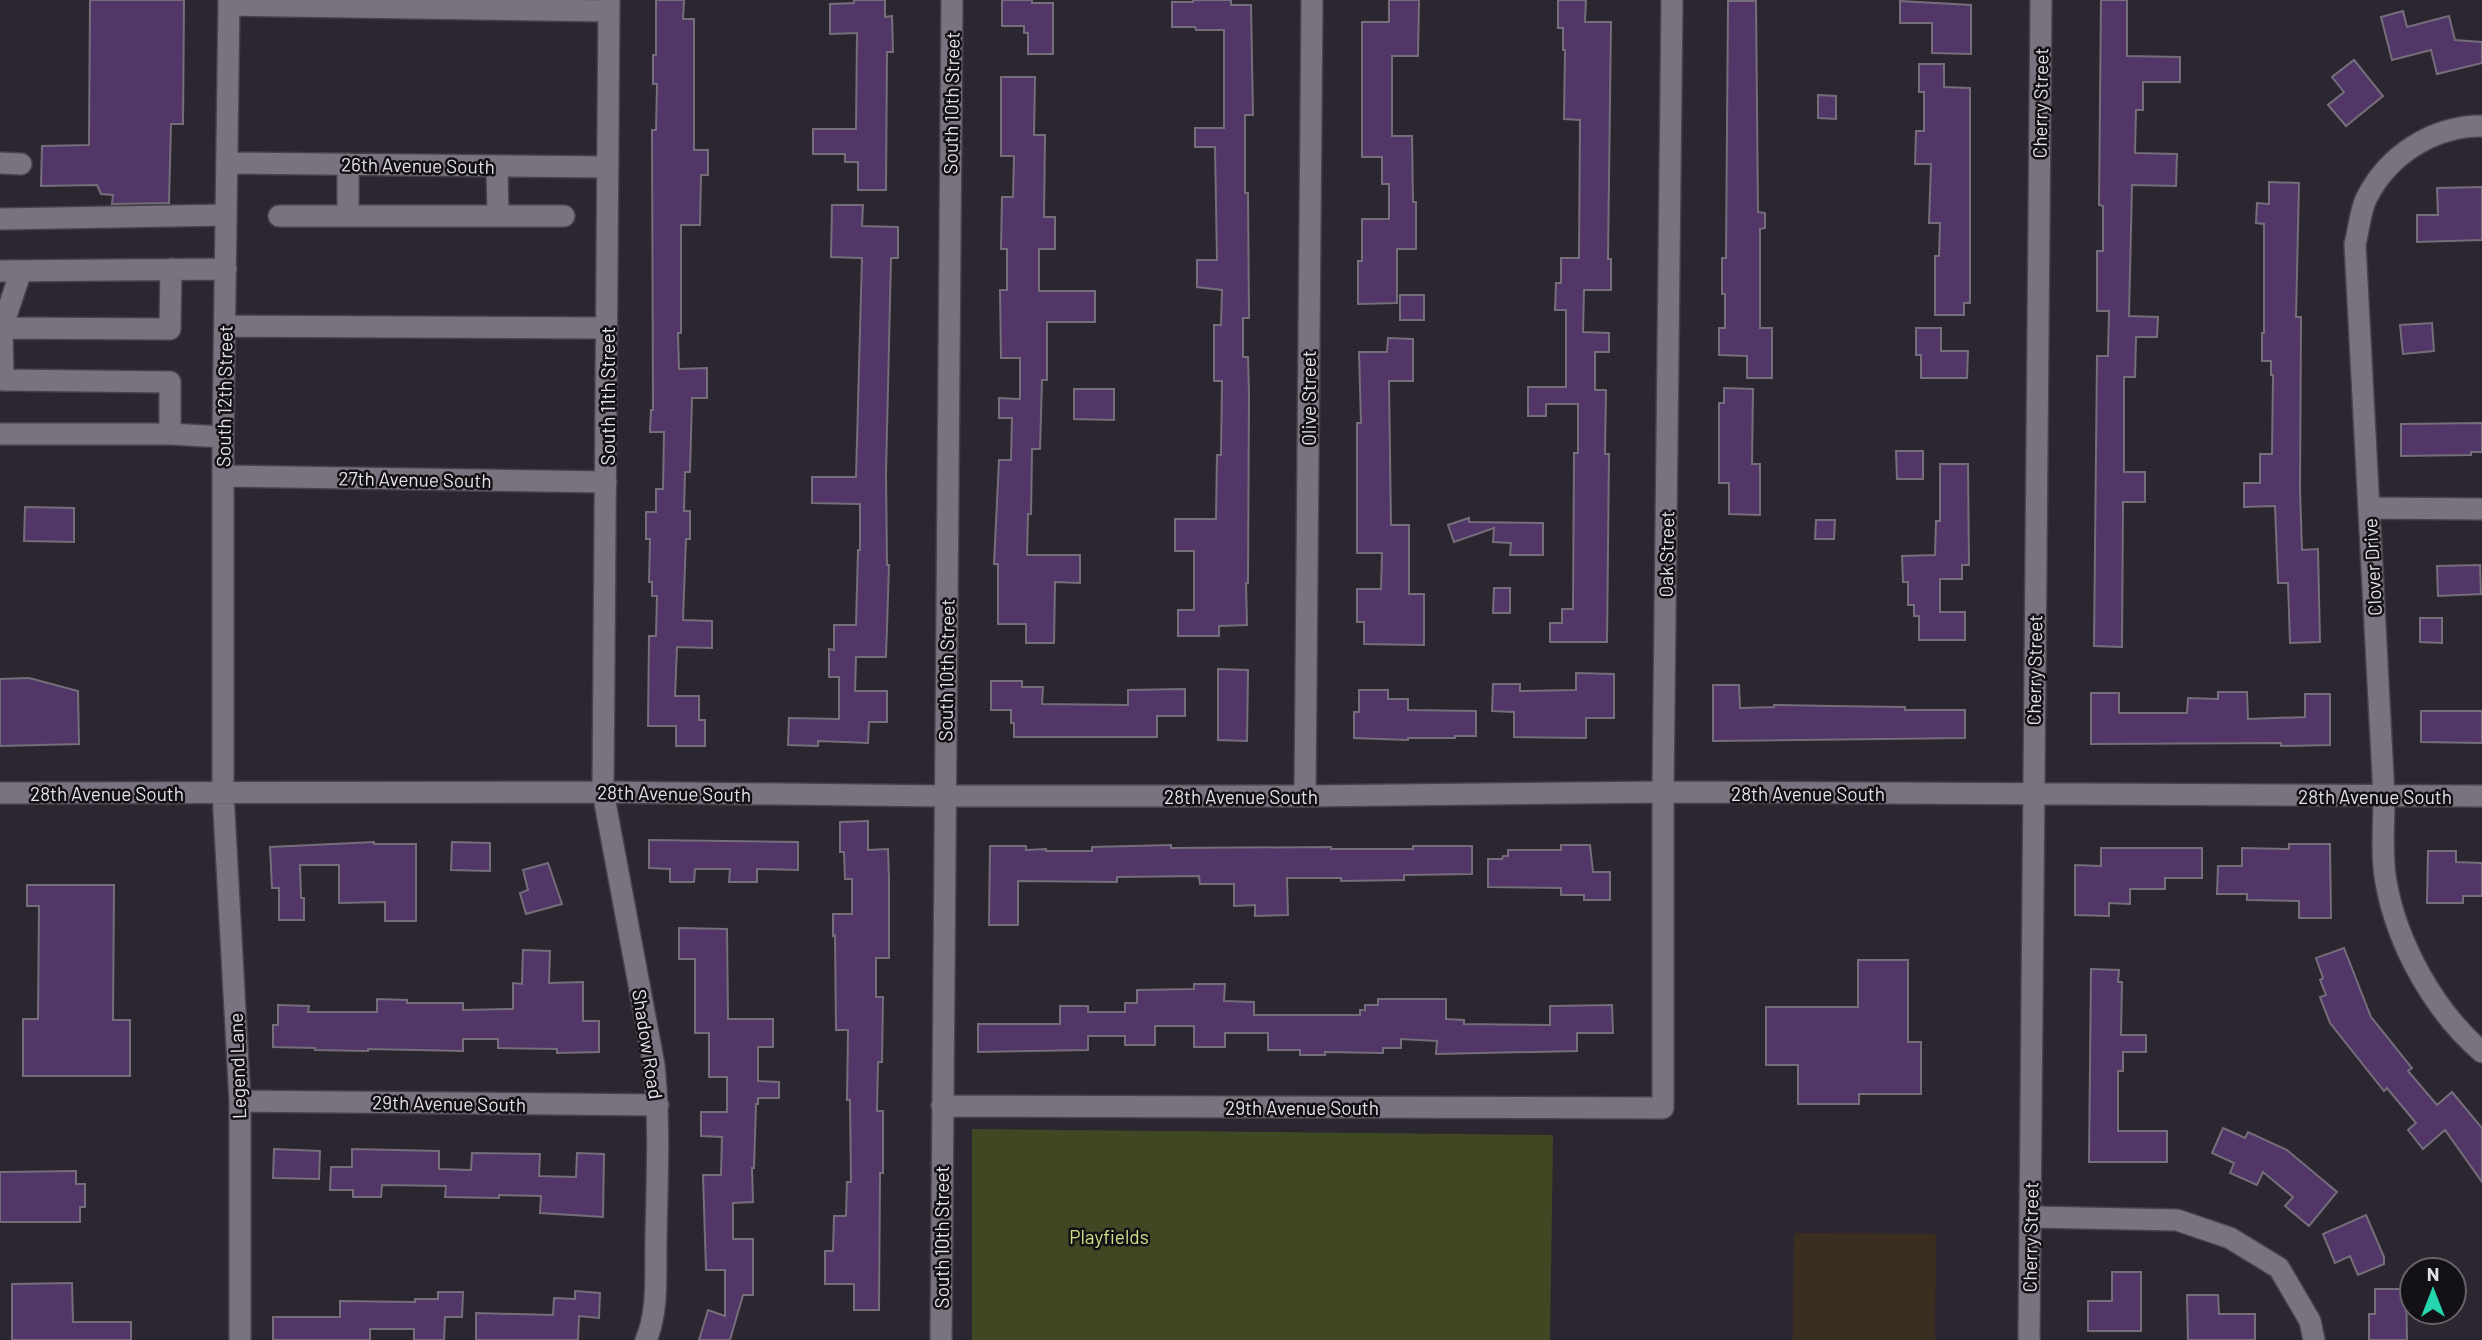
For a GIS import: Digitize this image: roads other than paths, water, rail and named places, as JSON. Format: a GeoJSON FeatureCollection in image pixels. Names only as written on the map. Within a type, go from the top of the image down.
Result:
{"type":"FeatureCollection","features":[{"type":"Feature","properties":{"kind":"street","name":"South 10th Street"},"geometry":{"type":"LineString","coordinates":[[941,1340],[952,0]]}},
{"type":"Feature","properties":{"kind":"street","name":"Olive Street"},"geometry":{"type":"LineString","coordinates":[[1305,796],[1312,0]]}},
{"type":"Feature","properties":{"kind":"street","name":"Oak Street"},"geometry":{"type":"LineString","coordinates":[[1663,1108],[1672,0]]}},
{"type":"Feature","properties":{"kind":"street","name":"Cherry Street"},"geometry":{"type":"LineString","coordinates":[[2029,1340],[2041,0]]}},
{"type":"Feature","properties":{"kind":"street"},"geometry":{"type":"LineString","coordinates":[[229,3],[609,6]]}},
{"type":"Feature","properties":{"kind":"street","name":"South 12th Street"},"geometry":{"type":"LineString","coordinates":[[223,793],[223,437],[229,3]]}},
{"type":"Feature","properties":{"kind":"street","name":"South 11th Street"},"geometry":{"type":"LineString","coordinates":[[603,792],[609,6]]}},
{"type":"Feature","properties":{"kind":"street","name":"Clover Drive"},"geometry":{"type":"LineString","coordinates":[[2482,126],[2442,131],[2411,146],[2386,167],[2366,198],[2355,244],[2384,796],[2385,880],[2397,929],[2439,1008],[2482,1052]]}},
{"type":"Feature","properties":{"kind":"street","name":"26th Avenue South"},"geometry":{"type":"LineString","coordinates":[[227,163],[608,167]]}},
{"type":"Feature","properties":{"kind":"street"},"geometry":{"type":"LineString","coordinates":[[348,164],[348,215]]}},
{"type":"Feature","properties":{"kind":"street"},"geometry":{"type":"LineString","coordinates":[[497,166],[498,216]]}},
{"type":"Feature","properties":{"kind":"street"},"geometry":{"type":"LineString","coordinates":[[0,219],[226,215]]}},
{"type":"Feature","properties":{"kind":"street"},"geometry":{"type":"LineString","coordinates":[[279,216],[564,216]]}},
{"type":"Feature","properties":{"kind":"street"},"geometry":{"type":"LineString","coordinates":[[1,328],[170,329],[171,269]]}},
{"type":"Feature","properties":{"kind":"street"},"geometry":{"type":"LineString","coordinates":[[170,434],[170,382],[3,380],[1,328],[11,271],[226,269]]}},
{"type":"Feature","properties":{"kind":"street"},"geometry":{"type":"LineString","coordinates":[[225,326],[607,328]]}},
{"type":"Feature","properties":{"kind":"street"},"geometry":{"type":"LineString","coordinates":[[0,434],[170,434],[223,437]]}},
{"type":"Feature","properties":{"kind":"street","name":"27th Avenue South"},"geometry":{"type":"LineString","coordinates":[[223,476],[606,482]]}},
{"type":"Feature","properties":{"kind":"street"},"geometry":{"type":"LineString","coordinates":[[2369,508],[2482,509]]}},
{"type":"Feature","properties":{"kind":"street","name":"28th Avenue South"},"geometry":{"type":"LineString","coordinates":[[0,793],[603,792],[1305,796],[1664,792],[2482,796]]}},
{"type":"Feature","properties":{"kind":"street","name":"Shadow Road"},"geometry":{"type":"LineString","coordinates":[[603,792],[654,1065],[658,1105],[654,1294],[651,1328],[646,1340]]}},
{"type":"Feature","properties":{"kind":"street","name":"Legend Lane"},"geometry":{"type":"LineString","coordinates":[[223,793],[240,1101],[240,1340]]}},
{"type":"Feature","properties":{"kind":"street","name":"29th Avenue South"},"geometry":{"type":"LineString","coordinates":[[240,1101],[658,1105]]}},
{"type":"Feature","properties":{"kind":"street","name":"29th Avenue South"},"geometry":{"type":"LineString","coordinates":[[942,1105],[1663,1108]]}},
{"type":"Feature","properties":{"kind":"street"},"geometry":{"type":"LineString","coordinates":[[2030,1217],[2177,1220],[2230,1238],[2279,1268],[2310,1321],[2314,1340]]}},
{"type":"Feature","properties":{"kind":"park label","name":"Playfields"},"geometry":{"type":"Point","coordinates":[1109,1236]}}]}
